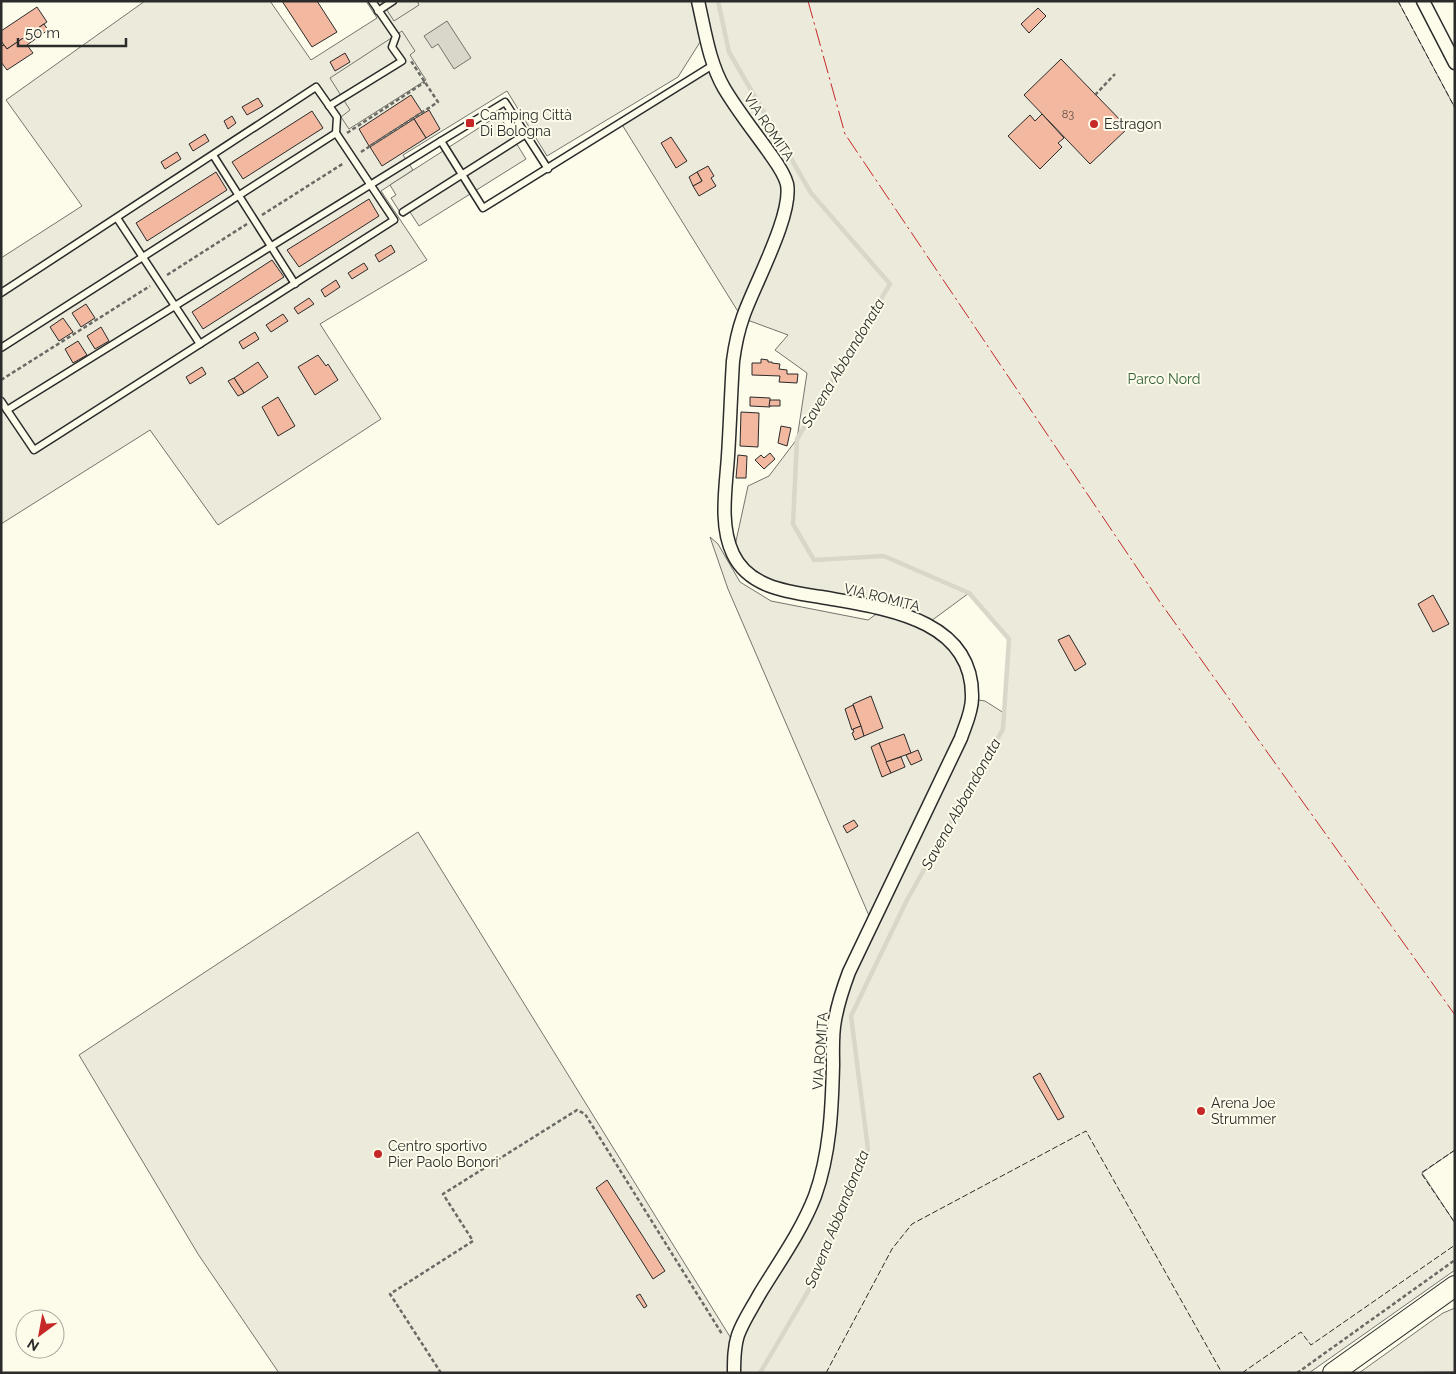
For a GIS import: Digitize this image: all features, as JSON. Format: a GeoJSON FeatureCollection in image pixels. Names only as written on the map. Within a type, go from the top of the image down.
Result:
{"type":"FeatureCollection","features":[{"type":"Feature","properties":{"kind":"main road"},"geometry":{"type":"LineString","coordinates":[[1333,1373],[1427,1304],[1455,1286]]}},
{"type":"Feature","properties":{"kind":"main road"},"geometry":{"type":"LineString","coordinates":[[1427,1304],[1455,1296]]}},
{"type":"Feature","properties":{"kind":"street","name":"VIA ROMITA"},"geometry":{"type":"LineString","coordinates":[[698,1],[713,65],[725,89],[779,167],[787,183],[784,213],[742,318],[733,361],[725,512],[728,539],[733,555],[750,575],[766,585],[779,590],[882,610],[927,624],[953,642],[960,653],[967,668],[972,699],[961,738],[849,972],[840,995],[834,1021],[832,1100],[824,1169],[803,1224],[746,1318],[738,1336],[734,1358],[734,1373]]}},
{"type":"Feature","properties":{"kind":"street"},"geometry":{"type":"LineString","coordinates":[[1423,1],[1455,63]]}},
{"type":"Feature","properties":{"kind":"lane"},"geometry":{"type":"LineString","coordinates":[[329,106],[402,61],[392,47],[396,36],[372,1]]}},
{"type":"Feature","properties":{"kind":"lane"},"geometry":{"type":"LineString","coordinates":[[378,10],[393,1]]}},
{"type":"Feature","properties":{"kind":"lane"},"geometry":{"type":"LineString","coordinates":[[441,141],[483,208],[713,65]]}},
{"type":"Feature","properties":{"kind":"lane"},"geometry":{"type":"LineString","coordinates":[[1,293],[316,87],[337,117],[338,136],[394,220],[34,450],[1,401]]}},
{"type":"Feature","properties":{"kind":"lane"},"geometry":{"type":"LineString","coordinates":[[7,410],[504,102],[548,169]]}},
{"type":"Feature","properties":{"kind":"lane"},"geometry":{"type":"LineString","coordinates":[[403,212],[526,134]]}},
{"type":"Feature","properties":{"kind":"lane"},"geometry":{"type":"LineString","coordinates":[[1,348],[239,196],[338,136]]}},
{"type":"Feature","properties":{"kind":"lane"},"geometry":{"type":"LineString","coordinates":[[213,155],[295,284]]}},
{"type":"Feature","properties":{"kind":"lane"},"geometry":{"type":"LineString","coordinates":[[117,218],[200,344]]}},
{"type":"Feature","properties":{"kind":"path"},"geometry":{"type":"LineString","coordinates":[[1,380],[438,102],[408,57],[402,61]]}},
{"type":"Feature","properties":{"kind":"path"},"geometry":{"type":"LineString","coordinates":[[1095,95],[1116,74]]}},
{"type":"Feature","properties":{"kind":"path"},"geometry":{"type":"LineString","coordinates":[[338,136],[425,82]]}},
{"type":"Feature","properties":{"kind":"path"},"geometry":{"type":"LineString","coordinates":[[441,1373],[390,1294],[473,1242],[443,1194],[577,1110],[585,1114],[722,1334]]}},
{"type":"Feature","properties":{"kind":"path"},"geometry":{"type":"LineString","coordinates":[[1297,1373],[1455,1260]]}},
{"type":"Feature","properties":{"kind":"green space"},"geometry":{"type":"Polygon","coordinates":[[[145,1],[270,1],[311,60],[377,18],[366,1],[692,1],[702,39],[678,77],[547,156],[507,91],[403,155],[413,170],[381,191],[427,260],[320,324],[381,419],[218,525],[150,430],[1,524],[1,258],[82,206],[6,100],[145,1]]]}},
{"type":"Feature","properties":{"kind":"green space","name":"Parco Nord"},"geometry":{"type":"Polygon","coordinates":[[[698,1],[1398,1],[1455,108],[1455,1150],[1422,1173],[1455,1223],[1455,1270],[1309,1373],[279,1373],[198,1254],[79,1055],[418,832],[732,1340],[770,1277],[823,1169],[833,1041],[870,918],[728,589],[710,537],[718,544],[740,582],[771,601],[868,620],[882,610],[779,590],[733,555],[748,486],[769,476],[797,439],[807,373],[775,350],[788,335],[742,318],[621,123],[713,65],[698,1]],[[969,593],[927,624],[960,653],[972,699],[985,701],[1004,713],[1009,639],[969,593]]]}},
{"type":"Feature","properties":{"kind":"green space"},"geometry":{"type":"Polygon","coordinates":[[[1455,1308],[1455,1372],[1359,1373],[1443,1313],[1455,1308]]]}},
{"type":"Feature","properties":{"kind":"shaded area"},"geometry":{"type":"Polygon","coordinates":[[[381,1],[417,1],[419,5],[394,21],[381,1]]]}},
{"type":"Feature","properties":{"kind":"shaded area"},"geometry":{"type":"Polygon","coordinates":[[[447,21],[471,58],[454,69],[438,44],[432,48],[424,36],[447,21]]]}},
{"type":"Feature","properties":{"kind":"shaded area"},"geometry":{"type":"Polygon","coordinates":[[[402,31],[415,51],[410,55],[426,80],[349,129],[341,117],[350,110],[330,78],[402,31]]]}},
{"type":"Feature","properties":{"kind":"shaded area"},"geometry":{"type":"Polygon","coordinates":[[[499,115],[526,159],[419,226],[410,212],[403,217],[391,198],[396,195],[390,185],[499,115]]]}},
{"type":"Feature","properties":{"kind":"building"},"geometry":{"type":"Polygon","coordinates":[[[282,1],[317,1],[337,32],[312,47],[282,1]]]}},
{"type":"Feature","properties":{"kind":"building"},"geometry":{"type":"Polygon","coordinates":[[[37,7],[47,22],[7,49],[1,41],[1,31],[37,7]]]}},
{"type":"Feature","properties":{"kind":"building"},"geometry":{"type":"Polygon","coordinates":[[[1038,8],[1046,16],[1029,33],[1021,24],[1038,8]]]}},
{"type":"Feature","properties":{"kind":"building"},"geometry":{"type":"Polygon","coordinates":[[[44,24],[48,30],[27,45],[33,53],[7,70],[1,62],[1,46],[4,45],[7,49],[44,24]]]}},
{"type":"Feature","properties":{"kind":"building"},"geometry":{"type":"Polygon","coordinates":[[[345,53],[350,62],[335,71],[330,62],[345,53]]]}},
{"type":"Feature","properties":{"kind":"building"},"geometry":{"type":"Polygon","coordinates":[[[1061,59],[1128,128],[1090,164],[1024,95],[1061,59]]]}},
{"type":"Feature","properties":{"kind":"building"},"geometry":{"type":"Polygon","coordinates":[[[411,95],[422,112],[369,146],[359,129],[411,95]]]}},
{"type":"Feature","properties":{"kind":"building"},"geometry":{"type":"Polygon","coordinates":[[[258,98],[263,106],[247,115],[242,107],[258,98]]]}},
{"type":"Feature","properties":{"kind":"building"},"geometry":{"type":"Polygon","coordinates":[[[429,110],[440,129],[426,138],[414,119],[429,110]]]}},
{"type":"Feature","properties":{"kind":"building"},"geometry":{"type":"Polygon","coordinates":[[[312,111],[323,128],[243,179],[232,162],[312,111]]]}},
{"type":"Feature","properties":{"kind":"building"},"geometry":{"type":"Polygon","coordinates":[[[1042,114],[1064,138],[1058,143],[1062,147],[1040,169],[1008,136],[1030,115],[1035,121],[1042,114]]]}},
{"type":"Feature","properties":{"kind":"building"},"geometry":{"type":"Polygon","coordinates":[[[232,116],[236,123],[228,129],[224,121],[232,116]]]}},
{"type":"Feature","properties":{"kind":"building"},"geometry":{"type":"Polygon","coordinates":[[[414,119],[426,138],[382,166],[370,147],[414,119]]]}},
{"type":"Feature","properties":{"kind":"building"},"geometry":{"type":"Polygon","coordinates":[[[205,134],[209,141],[193,151],[189,144],[205,134]]]}},
{"type":"Feature","properties":{"kind":"building"},"geometry":{"type":"Polygon","coordinates":[[[671,137],[687,161],[676,168],[661,143],[671,137]]]}},
{"type":"Feature","properties":{"kind":"building"},"geometry":{"type":"Polygon","coordinates":[[[177,152],[181,159],[165,169],[161,162],[177,152]]]}},
{"type":"Feature","properties":{"kind":"building"},"geometry":{"type":"Polygon","coordinates":[[[708,166],[714,176],[711,178],[716,186],[699,196],[693,186],[702,181],[697,172],[708,166]]]}},
{"type":"Feature","properties":{"kind":"building"},"geometry":{"type":"Polygon","coordinates":[[[216,172],[227,190],[147,241],[136,223],[216,172]]]}},
{"type":"Feature","properties":{"kind":"building"},"geometry":{"type":"Polygon","coordinates":[[[697,172],[702,181],[693,186],[689,177],[697,172]]]}},
{"type":"Feature","properties":{"kind":"building"},"geometry":{"type":"Polygon","coordinates":[[[369,199],[379,216],[299,267],[287,250],[369,199]]]}},
{"type":"Feature","properties":{"kind":"building"},"geometry":{"type":"Polygon","coordinates":[[[391,245],[395,252],[379,262],[375,255],[391,245]]]}},
{"type":"Feature","properties":{"kind":"building"},"geometry":{"type":"Polygon","coordinates":[[[272,260],[284,277],[203,329],[192,312],[272,260]]]}},
{"type":"Feature","properties":{"kind":"building"},"geometry":{"type":"Polygon","coordinates":[[[364,263],[368,269],[352,279],[348,273],[364,263]]]}},
{"type":"Feature","properties":{"kind":"building"},"geometry":{"type":"Polygon","coordinates":[[[336,280],[340,287],[325,297],[321,290],[336,280]]]}},
{"type":"Feature","properties":{"kind":"building"},"geometry":{"type":"Polygon","coordinates":[[[309,298],[314,304],[298,314],[294,308],[309,298]]]}},
{"type":"Feature","properties":{"kind":"building"},"geometry":{"type":"Polygon","coordinates":[[[86,304],[95,318],[81,327],[72,313],[86,304]]]}},
{"type":"Feature","properties":{"kind":"building"},"geometry":{"type":"Polygon","coordinates":[[[283,314],[288,321],[271,332],[266,325],[283,314]]]}},
{"type":"Feature","properties":{"kind":"building"},"geometry":{"type":"Polygon","coordinates":[[[63,318],[73,332],[59,341],[50,327],[63,318]]]}},
{"type":"Feature","properties":{"kind":"building"},"geometry":{"type":"Polygon","coordinates":[[[101,327],[109,341],[95,349],[87,336],[101,327]]]}},
{"type":"Feature","properties":{"kind":"building"},"geometry":{"type":"Polygon","coordinates":[[[255,332],[259,339],[243,349],[239,342],[255,332]]]}},
{"type":"Feature","properties":{"kind":"building"},"geometry":{"type":"Polygon","coordinates":[[[78,341],[87,355],[73,363],[65,349],[78,341]]]}},
{"type":"Feature","properties":{"kind":"building"},"geometry":{"type":"Polygon","coordinates":[[[318,355],[326,366],[328,364],[338,380],[315,395],[298,367],[318,355]]]}},
{"type":"Feature","properties":{"kind":"building"},"geometry":{"type":"Polygon","coordinates":[[[761,359],[780,364],[779,369],[787,370],[787,374],[798,374],[797,383],[779,382],[780,376],[752,375],[752,363],[761,363],[761,359]]]}},
{"type":"Feature","properties":{"kind":"building"},"geometry":{"type":"Polygon","coordinates":[[[258,362],[268,377],[244,393],[234,378],[258,362]]]}},
{"type":"Feature","properties":{"kind":"building"},"geometry":{"type":"Polygon","coordinates":[[[202,367],[206,374],[190,384],[186,377],[202,367]]]}},
{"type":"Feature","properties":{"kind":"building"},"geometry":{"type":"Polygon","coordinates":[[[234,378],[244,393],[238,396],[228,381],[234,378]]]}},
{"type":"Feature","properties":{"kind":"building"},"geometry":{"type":"Polygon","coordinates":[[[278,397],[295,426],[278,436],[262,407],[278,397]]]}},
{"type":"Feature","properties":{"kind":"building"},"geometry":{"type":"Polygon","coordinates":[[[750,397],[770,398],[770,407],[750,406],[750,397]]]}},
{"type":"Feature","properties":{"kind":"building"},"geometry":{"type":"Polygon","coordinates":[[[770,400],[780,400],[780,406],[769,406],[770,400]]]}},
{"type":"Feature","properties":{"kind":"building"},"geometry":{"type":"Polygon","coordinates":[[[741,412],[759,413],[758,447],[740,446],[741,412]]]}},
{"type":"Feature","properties":{"kind":"building"},"geometry":{"type":"Polygon","coordinates":[[[781,426],[791,428],[787,446],[778,443],[781,426]]]}},
{"type":"Feature","properties":{"kind":"building"},"geometry":{"type":"Polygon","coordinates":[[[770,453],[775,459],[764,469],[755,460],[761,455],[764,458],[770,453]]]}},
{"type":"Feature","properties":{"kind":"building"},"geometry":{"type":"Polygon","coordinates":[[[738,455],[747,456],[746,478],[736,478],[738,455]]]}},
{"type":"Feature","properties":{"kind":"building"},"geometry":{"type":"Polygon","coordinates":[[[1433,595],[1449,624],[1433,632],[1418,604],[1433,595]]]}},
{"type":"Feature","properties":{"kind":"building"},"geometry":{"type":"Polygon","coordinates":[[[1069,635],[1086,664],[1075,671],[1058,640],[1069,635]]]}},
{"type":"Feature","properties":{"kind":"building"},"geometry":{"type":"Polygon","coordinates":[[[871,696],[883,728],[864,736],[853,704],[871,696]]]}},
{"type":"Feature","properties":{"kind":"building"},"geometry":{"type":"Polygon","coordinates":[[[853,705],[861,726],[852,730],[845,709],[853,705]]]}},
{"type":"Feature","properties":{"kind":"building"},"geometry":{"type":"Polygon","coordinates":[[[861,726],[864,736],[855,740],[852,733],[854,732],[853,729],[861,726]]]}},
{"type":"Feature","properties":{"kind":"building"},"geometry":{"type":"Polygon","coordinates":[[[904,734],[911,753],[886,762],[879,743],[904,734]]]}},
{"type":"Feature","properties":{"kind":"building"},"geometry":{"type":"Polygon","coordinates":[[[879,743],[891,773],[882,777],[871,747],[879,743]]]}},
{"type":"Feature","properties":{"kind":"building"},"geometry":{"type":"Polygon","coordinates":[[[918,750],[922,760],[911,765],[906,755],[918,750]]]}},
{"type":"Feature","properties":{"kind":"building"},"geometry":{"type":"Polygon","coordinates":[[[901,757],[905,767],[891,773],[886,762],[901,757]]]}},
{"type":"Feature","properties":{"kind":"building"},"geometry":{"type":"Polygon","coordinates":[[[854,820],[858,826],[847,833],[843,826],[854,820]]]}},
{"type":"Feature","properties":{"kind":"building"},"geometry":{"type":"Polygon","coordinates":[[[1040,1073],[1064,1117],[1058,1120],[1033,1077],[1040,1073]]]}},
{"type":"Feature","properties":{"kind":"building"},"geometry":{"type":"Polygon","coordinates":[[[607,1180],[665,1271],[653,1279],[596,1188],[607,1180]]]}},
{"type":"Feature","properties":{"kind":"building"},"geometry":{"type":"Polygon","coordinates":[[[640,1294],[647,1306],[644,1308],[636,1296],[640,1294]]]}},
{"type":"Feature","properties":{"kind":"waterway","name":"Savena Abbandonata"},"geometry":{"type":"LineString","coordinates":[[718,1],[729,52],[811,193],[890,284],[797,439],[793,524],[814,560],[884,556],[969,593],[1009,639],[1003,729],[907,900],[851,1016],[868,1149],[814,1281],[760,1373]]}},
{"type":"Feature","properties":{"kind":"fence"},"geometry":{"type":"LineString","coordinates":[[1398,1],[1455,108]]}},
{"type":"Feature","properties":{"kind":"fence"},"geometry":{"type":"LineString","coordinates":[[826,1373],[892,1249],[912,1224],[1086,1131],[1222,1373]]}},
{"type":"Feature","properties":{"kind":"fence"},"geometry":{"type":"LineString","coordinates":[[1455,1150],[1421,1173],[1455,1223]]}},
{"type":"Feature","properties":{"kind":"fence"},"geometry":{"type":"LineString","coordinates":[[1242,1373],[1301,1332],[1311,1345],[1455,1245]]}},
{"type":"Feature","properties":{"kind":"power"},"geometry":{"type":"LineString","coordinates":[[808,1],[845,134],[1160,602],[1455,1015]]}},
{"type":"Feature","properties":{"kind":"place","name":"Camping Città Di Bologna"},"geometry":{"type":"Point","coordinates":[470,123]}},
{"type":"Feature","properties":{"kind":"place","name":"Estragon"},"geometry":{"type":"Point","coordinates":[1094,124]}},
{"type":"Feature","properties":{"kind":"place","name":"Arena Joe Strummer"},"geometry":{"type":"Point","coordinates":[1201,1111]}},
{"type":"Feature","properties":{"kind":"place","name":"Centro sportivo Pier Paolo Bonori"},"geometry":{"type":"Point","coordinates":[378,1154]}}]}
